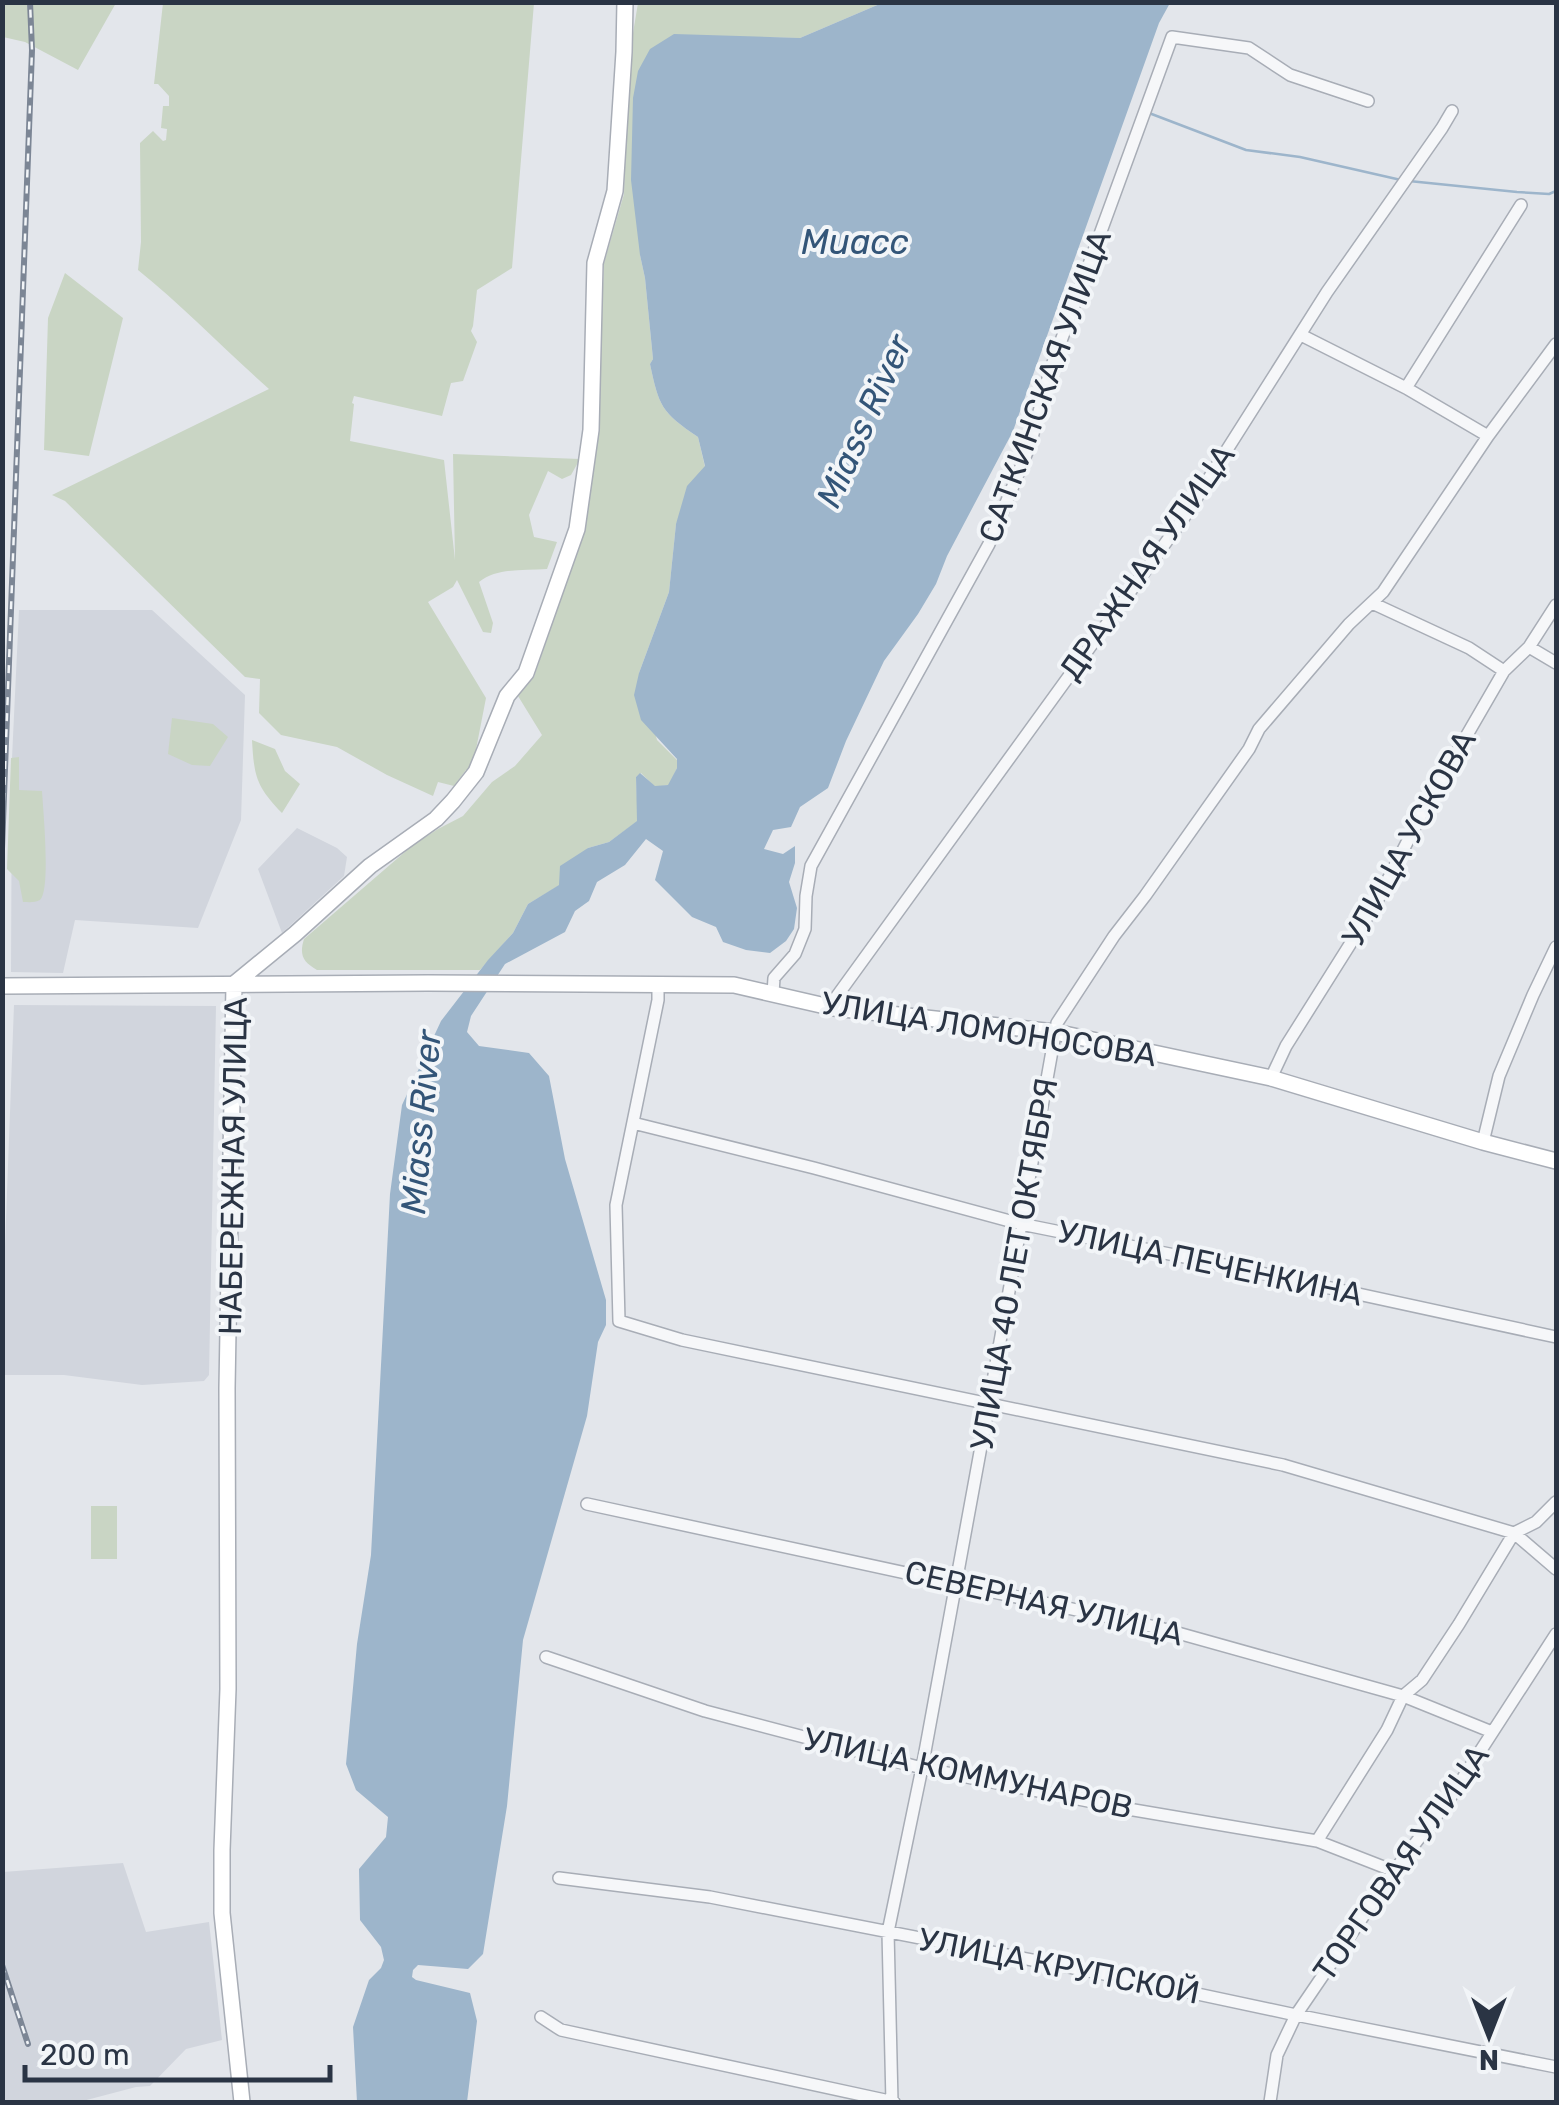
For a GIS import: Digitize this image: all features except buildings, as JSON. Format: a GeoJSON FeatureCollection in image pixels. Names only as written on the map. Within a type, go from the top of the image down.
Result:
{"type":"FeatureCollection","features":[{"type":"Feature","properties":{"kind":"street","name":"НАБЕРЕЖНАЯ УЛИЦА"},"geometry":{"type":"LineString","coordinates":[[242,2102],[222,1913],[228,1689],[227,1388],[234,984],[370,866],[436,819],[453,801],[476,772],[507,696],[526,673],[577,529],[592,430],[595,263],[614,191],[624,2]]}},
{"type":"Feature","properties":{"kind":"street","name":"САТКИНСКАЯ УЛИЦА"},"geometry":{"type":"LineString","coordinates":[[774,992],[774,978],[795,954],[806,929],[811,866],[990,544],[1030,445],[1050,371],[1172,37],[1250,48],[1290,75],[1368,101]]}},
{"type":"Feature","properties":{"kind":"street","name":"ДРАЖНАЯ УЛИЦА"},"geometry":{"type":"LineString","coordinates":[[834,1008],[837,996],[1185,516],[1328,292],[1452,111]]}},
{"type":"Feature","properties":{"kind":"street"},"geometry":{"type":"LineString","coordinates":[[1406,388],[1521,205]]}},
{"type":"Feature","properties":{"kind":"street"},"geometry":{"type":"LineString","coordinates":[[1301,336],[1406,388],[1488,436]]}},
{"type":"Feature","properties":{"kind":"street","name":"УЛИЦА 40 ЛЕТ ОКТЯБРЯ"},"geometry":{"type":"LineString","coordinates":[[892,2102],[888,1932],[990,1404],[1058,1020],[1260,729],[1349,624],[1384,592],[1488,436],[1556,344]]}},
{"type":"Feature","properties":{"kind":"street"},"geometry":{"type":"LineString","coordinates":[[1372,603],[1469,648],[1504,671]]}},
{"type":"Feature","properties":{"kind":"street","name":"УЛИЦА УСКОВА"},"geometry":{"type":"LineString","coordinates":[[1271,1078],[1286,1046],[1376,903],[1423,811],[1504,671],[1529,647],[1556,605]]}},
{"type":"Feature","properties":{"kind":"street"},"geometry":{"type":"LineString","coordinates":[[1529,647],[1556,663]]}},
{"type":"Feature","properties":{"kind":"street"},"geometry":{"type":"LineString","coordinates":[[1483,1142],[1499,1076],[1556,947]]}},
{"type":"Feature","properties":{"kind":"street"},"geometry":{"type":"LineString","coordinates":[[658,983],[658,1000],[616,1205],[619,1321],[682,1340],[1283,1465],[1514,1533],[1556,1570]]}},
{"type":"Feature","properties":{"kind":"street","name":"УЛИЦА ЛОМОНОСОВА"},"geometry":{"type":"LineString","coordinates":[[2,986],[734,985],[834,1008],[1055,1032],[1271,1078],[1556,1161]]}},
{"type":"Feature","properties":{"kind":"street","name":"УЛИЦА ПЕЧЕНКИНА"},"geometry":{"type":"LineString","coordinates":[[634,1123],[1021,1224],[1556,1336]]}},
{"type":"Feature","properties":{"kind":"street"},"geometry":{"type":"LineString","coordinates":[[1317,1841],[1388,1730],[1403,1696],[1422,1680],[1514,1533],[1536,1522],[1556,1502]]}},
{"type":"Feature","properties":{"kind":"street","name":"СЕВЕРНАЯ УЛИЦА"},"geometry":{"type":"LineString","coordinates":[[587,1504],[1160,1628],[1403,1696],[1492,1732]]}},
{"type":"Feature","properties":{"kind":"street","name":"ТОРГОВАЯ УЛИЦА"},"geometry":{"type":"LineString","coordinates":[[1270,2102],[1277,2055],[1296,2016],[1394,1870],[1450,1798],[1556,1634]]}},
{"type":"Feature","properties":{"kind":"street","name":"УЛИЦА КОММУНАРОВ"},"geometry":{"type":"LineString","coordinates":[[546,1656],[705,1711],[922,1768],[1317,1841],[1394,1870]]}},
{"type":"Feature","properties":{"kind":"street","name":"УЛИЦА КРУПСКОЙ"},"geometry":{"type":"LineString","coordinates":[[559,1878],[710,1898],[1556,2067]]}},
{"type":"Feature","properties":{"kind":"street"},"geometry":{"type":"LineString","coordinates":[[540,2017],[560,2030],[892,2102]]}},
{"type":"Feature","properties":{"kind":"shaded area"},"geometry":{"type":"Polygon","coordinates":[[[19,610],[152,610],[245,695],[241,820],[198,928],[75,920],[63,973],[11,972],[12,758],[19,610]]]}},
{"type":"Feature","properties":{"kind":"shaded area"},"geometry":{"type":"Polygon","coordinates":[[[297,828],[347,857],[344,876],[282,933],[258,869],[297,828]]]}},
{"type":"Feature","properties":{"kind":"shaded area"},"geometry":{"type":"Polygon","coordinates":[[[14,1005],[216,1006],[209,1375],[204,1381],[142,1385],[64,1375],[3,1375],[14,1005]]]}},
{"type":"Feature","properties":{"kind":"shaded area"},"geometry":{"type":"Polygon","coordinates":[[[123,1863],[146,1932],[209,1922],[222,2040],[186,2049],[150,2086],[79,2102],[3,2102],[3,1872],[123,1863]]]}},
{"type":"Feature","properties":{"kind":"green space"},"geometry":{"type":"Polygon","coordinates":[[[3,2],[116,3],[78,70],[25,42],[3,37],[3,2]]]}},
{"type":"Feature","properties":{"kind":"green space"},"geometry":{"type":"Polygon","coordinates":[[[163,3],[534,3],[512,268],[477,290],[471,331],[477,342],[463,381],[451,383],[442,416],[354,396],[352,403],[350,441],[444,460],[455,560],[453,454],[580,459],[571,475],[562,479],[548,471],[529,515],[534,537],[557,542],[547,569],[503,572],[479,582],[493,623],[491,633],[483,632],[457,580],[453,587],[428,602],[486,698],[472,770],[466,770],[454,786],[438,782],[433,796],[337,747],[281,735],[259,713],[260,679],[245,677],[65,501],[52,495],[269,389],[138,270],[140,143],[153,131],[166,140],[167,129],[161,128],[163,106],[169,106],[169,96],[154,84],[163,3]]]}},
{"type":"Feature","properties":{"kind":"green space"},"geometry":{"type":"Polygon","coordinates":[[[638,3],[882,3],[800,38],[745,37],[640,255],[656,390],[669,414],[698,437],[705,467],[676,524],[669,592],[639,673],[657,740],[677,760],[677,768],[669,785],[655,787],[641,773],[636,777],[638,821],[609,842],[588,848],[560,885],[528,904],[513,933],[480,970],[317,970],[303,958],[304,939],[413,845],[463,816],[542,735],[518,696],[534,677],[584,531],[597,431],[604,263],[624,194],[627,69],[638,3]]]}},
{"type":"Feature","properties":{"kind":"green space"},"geometry":{"type":"Polygon","coordinates":[[[65,273],[123,318],[89,456],[44,450],[48,318],[65,273]]]}},
{"type":"Feature","properties":{"kind":"green space"},"geometry":{"type":"Polygon","coordinates":[[[172,718],[213,724],[228,737],[210,766],[192,765],[168,754],[172,718]]]}},
{"type":"Feature","properties":{"kind":"green space"},"geometry":{"type":"Polygon","coordinates":[[[252,740],[275,749],[285,771],[300,784],[282,813],[258,780],[252,740]]]}},
{"type":"Feature","properties":{"kind":"green space"},"geometry":{"type":"Polygon","coordinates":[[[19,757],[19,790],[42,791],[45,881],[40,900],[34,902],[23,902],[19,881],[7,869],[11,758],[19,757]]]}},
{"type":"Feature","properties":{"kind":"green space"},"geometry":{"type":"Polygon","coordinates":[[[91,1506],[117,1506],[117,1559],[91,1559],[91,1506]]]}},
{"type":"Feature","properties":{"kind":"water","name":"Миасс"},"geometry":{"type":"Polygon","coordinates":[[[882,3],[1170,3],[1159,23],[1013,431],[936,584],[884,661],[828,788],[800,807],[791,827],[773,830],[764,849],[783,854],[795,846],[789,882],[797,908],[794,929],[786,941],[770,953],[723,942],[716,927],[692,917],[655,880],[663,851],[646,839],[625,865],[597,882],[589,901],[575,911],[565,932],[505,964],[471,1016],[467,1032],[479,1046],[529,1053],[549,1076],[565,1159],[606,1300],[606,1325],[598,1342],[587,1416],[523,1640],[507,1806],[483,1954],[468,1969],[418,1965],[413,1970],[416,1980],[470,1993],[477,2021],[467,2102],[357,2102],[353,2027],[369,1980],[384,1960],[381,1947],[360,1920],[359,1869],[386,1837],[388,1817],[356,1790],[346,1764],[357,1644],[371,1555],[390,1194],[402,1105],[441,1021],[513,933],[528,904],[559,885],[560,866],[588,848],[609,842],[637,821],[636,777],[640,773],[655,786],[668,785],[677,768],[677,759],[641,720],[634,695],[669,592],[676,524],[687,486],[705,466],[698,437],[664,407],[650,364],[653,359],[645,278],[631,180],[633,98],[638,71],[650,49],[674,34],[800,38],[882,3]]]}},
{"type":"Feature","properties":{"kind":"waterway"},"geometry":{"type":"LineString","coordinates":[[1149,113],[1246,150],[1300,157],[1401,180]]}},
{"type":"Feature","properties":{"kind":"waterway"},"geometry":{"type":"LineString","coordinates":[[1409,181],[1517,192],[1556,191]]}},
{"type":"Feature","properties":{"kind":"railway"},"geometry":{"type":"LineString","coordinates":[[2,849],[32,50],[30,2]]}},
{"type":"Feature","properties":{"kind":"railway"},"geometry":{"type":"LineString","coordinates":[[2,1965],[28,2044]]}},
{"type":"Feature","properties":{"kind":"water label","name":"Miass River"},"geometry":{"type":"Point","coordinates":[864,421]}},
{"type":"Feature","properties":{"kind":"water label","name":"Miass River"},"geometry":{"type":"Point","coordinates":[421,1122]}}]}
